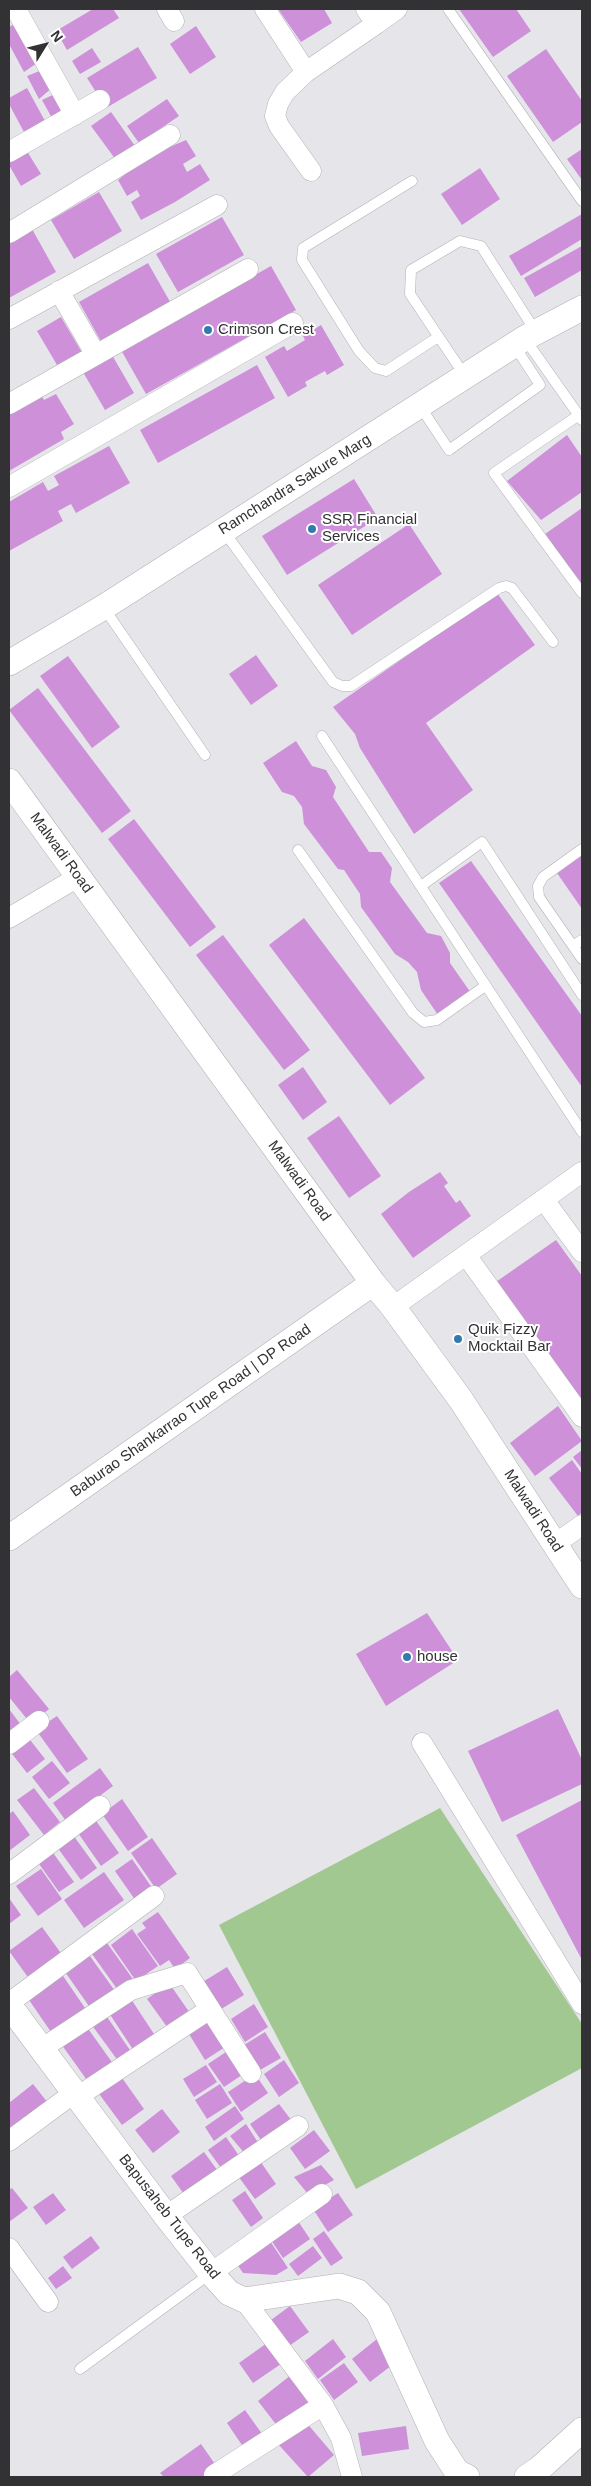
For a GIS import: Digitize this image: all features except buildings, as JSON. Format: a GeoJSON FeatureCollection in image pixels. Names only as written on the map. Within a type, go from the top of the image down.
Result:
{"type":"FeatureCollection","features":[{"type":"Feature","properties":{"kind":"street"},"geometry":{"type":"LineString","coordinates":[[265,9],[306,72]]}},
{"type":"Feature","properties":{"kind":"street"},"geometry":{"type":"LineString","coordinates":[[310,171],[279,126],[275,116],[278,104],[285,92],[306,72],[371,16],[397,9]]}},
{"type":"Feature","properties":{"kind":"street"},"geometry":{"type":"LineString","coordinates":[[17,13],[75,114]]}},
{"type":"Feature","properties":{"kind":"street"},"geometry":{"type":"LineString","coordinates":[[9,152],[100,100]]}},
{"type":"Feature","properties":{"kind":"street"},"geometry":{"type":"LineString","coordinates":[[9,233],[170,135]]}},
{"type":"Feature","properties":{"kind":"street"},"geometry":{"type":"LineString","coordinates":[[9,319],[217,204]]}},
{"type":"Feature","properties":{"kind":"street"},"geometry":{"type":"LineString","coordinates":[[9,404],[248,269]]}},
{"type":"Feature","properties":{"kind":"street"},"geometry":{"type":"LineString","coordinates":[[59,291],[96,355]]}},
{"type":"Feature","properties":{"kind":"street","name":"Ramchandra Sakure Marg"},"geometry":{"type":"LineString","coordinates":[[9,663],[104,607],[223,529],[465,376],[525,339],[582,308]]}},
{"type":"Feature","properties":{"kind":"street"},"geometry":{"type":"LineString","coordinates":[[9,487],[294,323]]}},
{"type":"Feature","properties":{"kind":"street","name":"Malwadi Road"},"geometry":{"type":"LineString","coordinates":[[9,781],[372,1283],[393,1307],[461,1400],[582,1586]]}},
{"type":"Feature","properties":{"kind":"street"},"geometry":{"type":"LineString","coordinates":[[9,918],[78,877]]}},
{"type":"Feature","properties":{"kind":"street"},"geometry":{"type":"LineString","coordinates":[[393,1307],[582,1172]]}},
{"type":"Feature","properties":{"kind":"street"},"geometry":{"type":"LineString","coordinates":[[544,1200],[582,1252]]}},
{"type":"Feature","properties":{"kind":"street"},"geometry":{"type":"LineString","coordinates":[[466,1255],[582,1417]]}},
{"type":"Feature","properties":{"kind":"street","name":"Baburao Shankarrao Tupe Road | DP Road"},"geometry":{"type":"LineString","coordinates":[[9,1538],[372,1283]]}},
{"type":"Feature","properties":{"kind":"street"},"geometry":{"type":"LineString","coordinates":[[554,1544],[582,1525]]}},
{"type":"Feature","properties":{"kind":"street"},"geometry":{"type":"LineString","coordinates":[[9,1744],[39,1721]]}},
{"type":"Feature","properties":{"kind":"street"},"geometry":{"type":"LineString","coordinates":[[422,1743],[582,2004]]}},
{"type":"Feature","properties":{"kind":"street"},"geometry":{"type":"LineString","coordinates":[[9,1874],[100,1806]]}},
{"type":"Feature","properties":{"kind":"street"},"geometry":{"type":"LineString","coordinates":[[9,2004],[154,1896]]}},
{"type":"Feature","properties":{"kind":"street"},"geometry":{"type":"LineString","coordinates":[[42,2049],[131,1990],[187,1973],[251,2073]]}},
{"type":"Feature","properties":{"kind":"street","name":"Bapusaheb Tupe Road"},"geometry":{"type":"LineString","coordinates":[[9,2004],[166,2216],[211,2273],[229,2293],[244,2300]]}},
{"type":"Feature","properties":{"kind":"street"},"geometry":{"type":"LineString","coordinates":[[9,2141],[210,2008]]}},
{"type":"Feature","properties":{"kind":"street"},"geometry":{"type":"LineString","coordinates":[[166,2216],[298,2126]]}},
{"type":"Feature","properties":{"kind":"street"},"geometry":{"type":"LineString","coordinates":[[211,2273],[322,2194]]}},
{"type":"Feature","properties":{"kind":"street"},"geometry":{"type":"LineString","coordinates":[[9,2248],[48,2302]]}},
{"type":"Feature","properties":{"kind":"street"},"geometry":{"type":"LineString","coordinates":[[352,2477],[341,2438],[323,2405],[244,2300],[338,2286],[358,2292],[378,2312],[437,2441],[458,2472],[467,2477]]}},
{"type":"Feature","properties":{"kind":"street"},"geometry":{"type":"LineString","coordinates":[[227,2476],[323,2405]]}},
{"type":"Feature","properties":{"kind":"street"},"geometry":{"type":"LineString","coordinates":[[536,2474],[582,2430]]}},
{"type":"Feature","properties":{"kind":"lane"},"geometry":{"type":"LineString","coordinates":[[448,9],[582,201]]}},
{"type":"Feature","properties":{"kind":"lane"},"geometry":{"type":"LineString","coordinates":[[412,181],[303,248],[302,260],[360,351],[375,368],[386,371],[438,337]]}},
{"type":"Feature","properties":{"kind":"lane"},"geometry":{"type":"LineString","coordinates":[[420,406],[450,450],[540,384],[525,339],[481,246],[460,242],[411,270],[410,294],[465,376]]}},
{"type":"Feature","properties":{"kind":"lane"},"geometry":{"type":"LineString","coordinates":[[525,339],[581,418],[494,473],[582,593]]}},
{"type":"Feature","properties":{"kind":"lane"},"geometry":{"type":"LineString","coordinates":[[223,529],[334,682],[342,686],[351,686],[499,588],[506,586],[512,588],[553,642]]}},
{"type":"Feature","properties":{"kind":"lane"},"geometry":{"type":"LineString","coordinates":[[104,607],[205,755]]}},
{"type":"Feature","properties":{"kind":"lane"},"geometry":{"type":"LineString","coordinates":[[322,736],[582,1132]]}},
{"type":"Feature","properties":{"kind":"lane"},"geometry":{"type":"LineString","coordinates":[[421,886],[482,842],[582,995]]}},
{"type":"Feature","properties":{"kind":"lane"},"geometry":{"type":"LineString","coordinates":[[582,849],[543,877],[538,886],[539,897],[578,943],[582,959]]}},
{"type":"Feature","properties":{"kind":"lane"},"geometry":{"type":"LineString","coordinates":[[298,850],[413,1013],[424,1022],[437,1020],[485,986]]}},
{"type":"Feature","properties":{"kind":"lane"},"geometry":{"type":"LineString","coordinates":[[80,2370],[211,2273]]}},
{"type":"Feature","properties":{"kind":"green space"},"geometry":{"type":"Polygon","coordinates":[[[440,1808],[582,2024],[582,2068],[356,2189],[219,1925],[440,1808]]]}},
{"type":"Feature","properties":{"kind":"place","name":"Crimson Crest"},"geometry":{"type":"Point","coordinates":[208,330]}},
{"type":"Feature","properties":{"kind":"place","name":"SSR Financial Services"},"geometry":{"type":"Point","coordinates":[312,529]}},
{"type":"Feature","properties":{"kind":"place","name":"Quik Fizzy Mocktail Bar"},"geometry":{"type":"Point","coordinates":[458,1339]}},
{"type":"Feature","properties":{"kind":"place","name":"house"},"geometry":{"type":"Point","coordinates":[407,1657]}}]}
